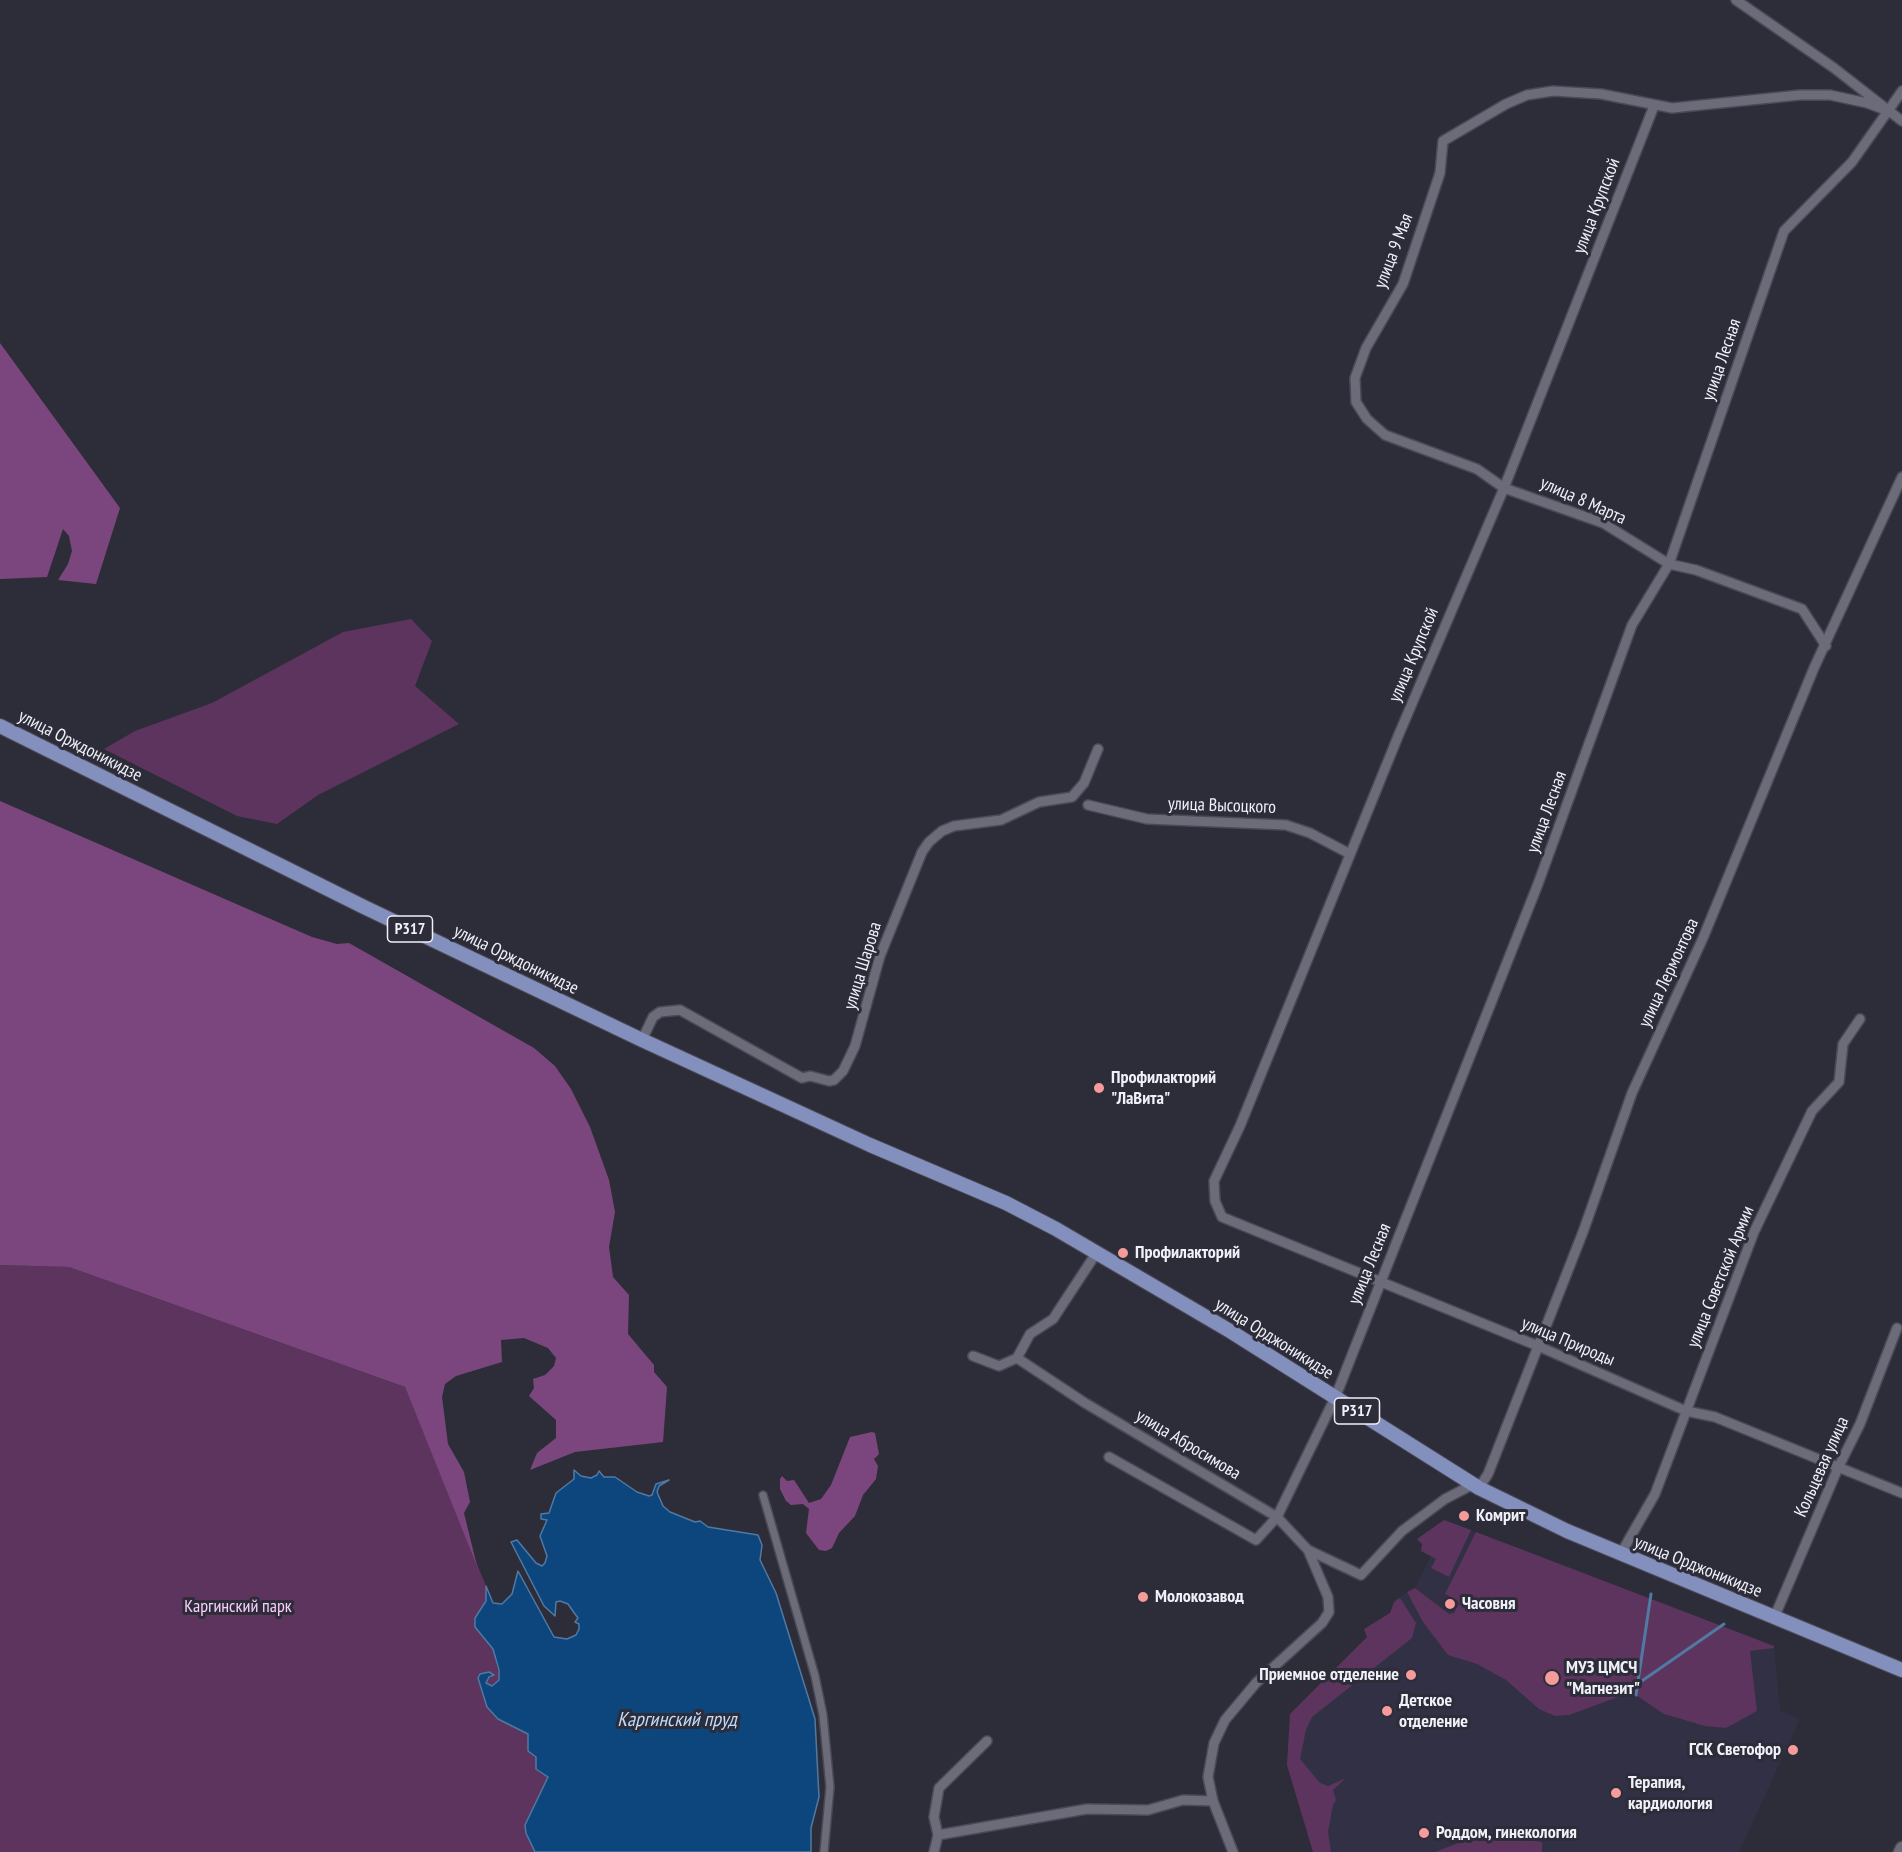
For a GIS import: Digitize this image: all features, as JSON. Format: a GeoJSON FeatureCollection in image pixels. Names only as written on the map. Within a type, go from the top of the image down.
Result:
{"type":"FeatureCollection","features":[{"type":"Feature","properties":{"kind":"main road","name":"улица Орждоникидзе"},"geometry":{"type":"LineString","coordinates":[[0,726],[364,907],[642,1040],[825,1123]]}},
{"type":"Feature","properties":{"kind":"main road","name":"улица Орджоникидзе"},"geometry":{"type":"LineString","coordinates":[[825,1123],[870,1145],[1006,1203],[1097,1251],[1479,1488],[1620,1555],[1902,1670]]}},
{"type":"Feature","properties":{"kind":"street"},"geometry":{"type":"LineString","coordinates":[[1736,0],[1834,68],[1902,121]]}},
{"type":"Feature","properties":{"kind":"street","name":"улица Лесная"},"geometry":{"type":"LineString","coordinates":[[1109,1457],[1256,1540],[1277,1517],[1335,1398],[1381,1283],[1538,884],[1632,625],[1669,564],[1784,231],[1852,162],[1902,91]]}},
{"type":"Feature","properties":{"kind":"street","name":"улица 9 Мая"},"geometry":{"type":"LineString","coordinates":[[1356,402],[1355,378],[1366,348],[1402,284],[1440,173],[1443,141],[1506,104],[1540,92],[1601,94],[1654,106]]}},
{"type":"Feature","properties":{"kind":"street"},"geometry":{"type":"LineString","coordinates":[[1654,106],[1672,108],[1800,95],[1830,95],[1867,103],[1888,111]]}},
{"type":"Feature","properties":{"kind":"street","name":"улица Крупской"},"geometry":{"type":"LineString","coordinates":[[1222,1217],[1215,1201],[1214,1181],[1240,1126],[1350,854],[1504,488],[1654,106]]}},
{"type":"Feature","properties":{"kind":"street","name":"улица 8 Марта"},"geometry":{"type":"LineString","coordinates":[[1356,402],[1367,419],[1385,435],[1412,447],[1477,469],[1504,488],[1603,523],[1669,564],[1696,570],[1802,609],[1826,646]]}},
{"type":"Feature","properties":{"kind":"street","name":"улица Лермонтова"},"geometry":{"type":"LineString","coordinates":[[1479,1488],[1488,1474],[1583,1232],[1632,1093],[1703,938],[1826,646],[1902,477]]}},
{"type":"Feature","properties":{"kind":"street","name":"улица Шарова"},"geometry":{"type":"LineString","coordinates":[[642,1040],[653,1017],[660,1012],[680,1010],[802,1078],[810,1076],[829,1081],[834,1080],[843,1071],[855,1046],[880,956],[925,846],[946,829],[1000,820],[1039,802],[1072,797],[1084,783],[1098,749]]}},
{"type":"Feature","properties":{"kind":"street","name":"улица Высоцкого"},"geometry":{"type":"LineString","coordinates":[[1088,805],[1111,808],[1147,819],[1286,825],[1310,833],[1350,854]]}},
{"type":"Feature","properties":{"kind":"street","name":"улица Советской Армии"},"geometry":{"type":"LineString","coordinates":[[1620,1555],[1655,1494],[1754,1232],[1812,1111],[1839,1082],[1843,1044],[1860,1019]]}},
{"type":"Feature","properties":{"kind":"street","name":"улица Природы"},"geometry":{"type":"LineString","coordinates":[[1222,1217],[1538,1346],[1686,1411],[1715,1417],[1902,1493]]}},
{"type":"Feature","properties":{"kind":"street"},"geometry":{"type":"LineString","coordinates":[[973,1356],[999,1366],[1017,1358],[1030,1334],[1053,1319],[1097,1251]]}},
{"type":"Feature","properties":{"kind":"street","name":"Кольцевая улица"},"geometry":{"type":"LineString","coordinates":[[1774,1618],[1838,1468],[1860,1424],[1897,1328]]}},
{"type":"Feature","properties":{"kind":"street","name":"улица Абросимова"},"geometry":{"type":"LineString","coordinates":[[1017,1358],[1085,1403],[1277,1517],[1308,1550],[1360,1575],[1402,1531],[1445,1499],[1470,1486],[1479,1488]]}},
{"type":"Feature","properties":{"kind":"street"},"geometry":{"type":"LineString","coordinates":[[763,1495],[815,1676],[825,1726],[830,1787],[824,1852]]}},
{"type":"Feature","properties":{"kind":"street"},"geometry":{"type":"LineString","coordinates":[[1233,1852],[1213,1801],[1208,1777],[1214,1743],[1225,1720],[1256,1683],[1322,1623],[1329,1612],[1328,1597],[1308,1550]]}},
{"type":"Feature","properties":{"kind":"street"},"geometry":{"type":"LineString","coordinates":[[934,1852],[938,1835],[934,1817],[939,1788],[987,1741]]}},
{"type":"Feature","properties":{"kind":"street"},"geometry":{"type":"LineString","coordinates":[[938,1835],[1087,1809],[1148,1810],[1184,1800],[1213,1801]]}},
{"type":"Feature","properties":{"kind":"shaded area"},"geometry":{"type":"Polygon","coordinates":[[[0,343],[120,508],[96,584],[58,580],[68,564],[72,551],[69,536],[63,529],[47,577],[0,579],[0,343]]]}},
{"type":"Feature","properties":{"kind":"shaded area"},"geometry":{"type":"Polygon","coordinates":[[[0,801],[312,937],[337,944],[349,943],[534,1048],[555,1066],[571,1089],[590,1127],[609,1180],[615,1212],[609,1247],[613,1277],[629,1295],[628,1334],[654,1365],[654,1372],[667,1387],[663,1442],[575,1452],[530,1470],[537,1453],[556,1438],[556,1420],[529,1396],[534,1388],[533,1379],[545,1375],[554,1366],[556,1358],[548,1348],[524,1338],[501,1340],[502,1362],[456,1376],[445,1384],[442,1397],[448,1444],[464,1472],[470,1502],[464,1513],[477,1566],[405,1387],[69,1267],[0,1265],[0,801]]]}},
{"type":"Feature","properties":{"kind":"shaded area"},"geometry":{"type":"Polygon","coordinates":[[[875,1433],[879,1454],[874,1459],[878,1466],[876,1479],[863,1495],[855,1516],[839,1533],[832,1548],[826,1551],[819,1550],[806,1533],[809,1509],[803,1504],[791,1505],[786,1501],[780,1489],[780,1479],[782,1476],[787,1481],[794,1480],[809,1503],[821,1499],[831,1485],[850,1437],[875,1433]]]}},
{"type":"Feature","properties":{"kind":"shaded area","name":"МУЗ ЦМСЧ \"Магнезит\""},"geometry":{"type":"Polygon","coordinates":[[[1444,1520],[1774,1646],[1780,1711],[1800,1719],[1739,1852],[1313,1852],[1287,1765],[1290,1714],[1389,1617],[1395,1600],[1415,1588],[1431,1556],[1421,1551],[1422,1544],[1417,1539],[1444,1520]]]}},
{"type":"Feature","properties":{"kind":"green space"},"geometry":{"type":"Polygon","coordinates":[[[411,619],[432,641],[415,686],[459,724],[318,795],[277,824],[237,816],[104,749],[135,731],[212,703],[343,632],[411,619]]]}},
{"type":"Feature","properties":{"kind":"green space","name":"Каргинский парк"},"geometry":{"type":"Polygon","coordinates":[[[0,1265],[69,1267],[405,1387],[486,1586],[486,1601],[477,1614],[478,1631],[493,1649],[499,1675],[497,1684],[492,1686],[486,1683],[486,1680],[493,1676],[489,1672],[479,1683],[485,1702],[498,1719],[528,1734],[530,1753],[536,1757],[537,1764],[548,1777],[525,1828],[535,1852],[0,1852],[0,1265]]]}},
{"type":"Feature","properties":{"kind":"green space"},"geometry":{"type":"Polygon","coordinates":[[[1444,1520],[1471,1530],[1449,1577],[1431,1568],[1436,1559],[1421,1551],[1422,1544],[1417,1539],[1444,1520]]]}},
{"type":"Feature","properties":{"kind":"green space"},"geometry":{"type":"Polygon","coordinates":[[[1476,1532],[1774,1646],[1774,1648],[1750,1651],[1757,1711],[1726,1728],[1705,1726],[1664,1714],[1636,1695],[1629,1693],[1569,1715],[1555,1716],[1539,1709],[1506,1680],[1477,1664],[1448,1655],[1423,1622],[1407,1592],[1415,1588],[1449,1614],[1454,1613],[1459,1604],[1457,1600],[1445,1594],[1476,1532]]]}},
{"type":"Feature","properties":{"kind":"green space"},"geometry":{"type":"Polygon","coordinates":[[[1400,1598],[1416,1623],[1412,1638],[1312,1717],[1306,1730],[1300,1759],[1320,1783],[1328,1786],[1346,1778],[1333,1790],[1336,1800],[1328,1832],[1331,1852],[1313,1852],[1287,1765],[1290,1714],[1367,1637],[1364,1629],[1390,1613],[1394,1602],[1400,1598]]]}},
{"type":"Feature","properties":{"kind":"green space"},"geometry":{"type":"Polygon","coordinates":[[[1487,1832],[1542,1842],[1542,1852],[1435,1852],[1487,1832]]]}},
{"type":"Feature","properties":{"kind":"water","name":"Каргинский пруд"},"geometry":{"type":"Polygon","coordinates":[[[574,1470],[581,1476],[591,1478],[599,1471],[604,1477],[615,1477],[637,1492],[649,1496],[652,1495],[656,1484],[669,1480],[659,1486],[657,1492],[663,1506],[670,1512],[695,1522],[700,1521],[708,1527],[758,1535],[762,1545],[760,1560],[776,1593],[815,1719],[819,1797],[811,1828],[811,1852],[535,1852],[526,1833],[525,1825],[548,1777],[536,1769],[536,1757],[528,1751],[528,1734],[498,1719],[487,1707],[478,1678],[480,1674],[489,1672],[494,1675],[489,1677],[486,1683],[492,1686],[499,1680],[499,1670],[493,1649],[475,1627],[475,1618],[486,1601],[486,1586],[493,1603],[502,1604],[512,1594],[518,1571],[554,1637],[567,1639],[576,1635],[579,1624],[575,1622],[578,1618],[568,1604],[560,1601],[556,1602],[555,1616],[544,1606],[511,1542],[517,1540],[536,1563],[542,1566],[545,1563],[547,1556],[540,1536],[547,1520],[541,1519],[541,1514],[549,1513],[556,1493],[574,1479],[574,1470]]]}},
{"type":"Feature","properties":{"kind":"waterway"},"geometry":{"type":"LineString","coordinates":[[1636,1695],[1651,1594]]}},
{"type":"Feature","properties":{"kind":"waterway"},"geometry":{"type":"LineString","coordinates":[[1623,1694],[1724,1624]]}},
{"type":"Feature","properties":{"kind":"place","name":"Профилакторий \"ЛаВита\""},"geometry":{"type":"Point","coordinates":[1099,1088]}},
{"type":"Feature","properties":{"kind":"place","name":"Профилакторий"},"geometry":{"type":"Point","coordinates":[1123,1253]}},
{"type":"Feature","properties":{"kind":"place","name":"Комрит"},"geometry":{"type":"Point","coordinates":[1464,1516]}},
{"type":"Feature","properties":{"kind":"place","name":"Молокозавод"},"geometry":{"type":"Point","coordinates":[1143,1597]}},
{"type":"Feature","properties":{"kind":"place","name":"Часовня"},"geometry":{"type":"Point","coordinates":[1450,1604]}},
{"type":"Feature","properties":{"kind":"place","name":"Приемное отделение"},"geometry":{"type":"Point","coordinates":[1411,1675]}},
{"type":"Feature","properties":{"kind":"place","name":"МУЗ ЦМСЧ \"Магнезит\""},"geometry":{"type":"Point","coordinates":[1552,1678]}},
{"type":"Feature","properties":{"kind":"place","name":"Детское отделение"},"geometry":{"type":"Point","coordinates":[1387,1711]}},
{"type":"Feature","properties":{"kind":"place","name":"ГСК Светофор"},"geometry":{"type":"Point","coordinates":[1793,1750]}},
{"type":"Feature","properties":{"kind":"place","name":"Терапия, кардиология"},"geometry":{"type":"Point","coordinates":[1616,1793]}},
{"type":"Feature","properties":{"kind":"place","name":"Роддом, гинекология"},"geometry":{"type":"Point","coordinates":[1424,1833]}}]}
